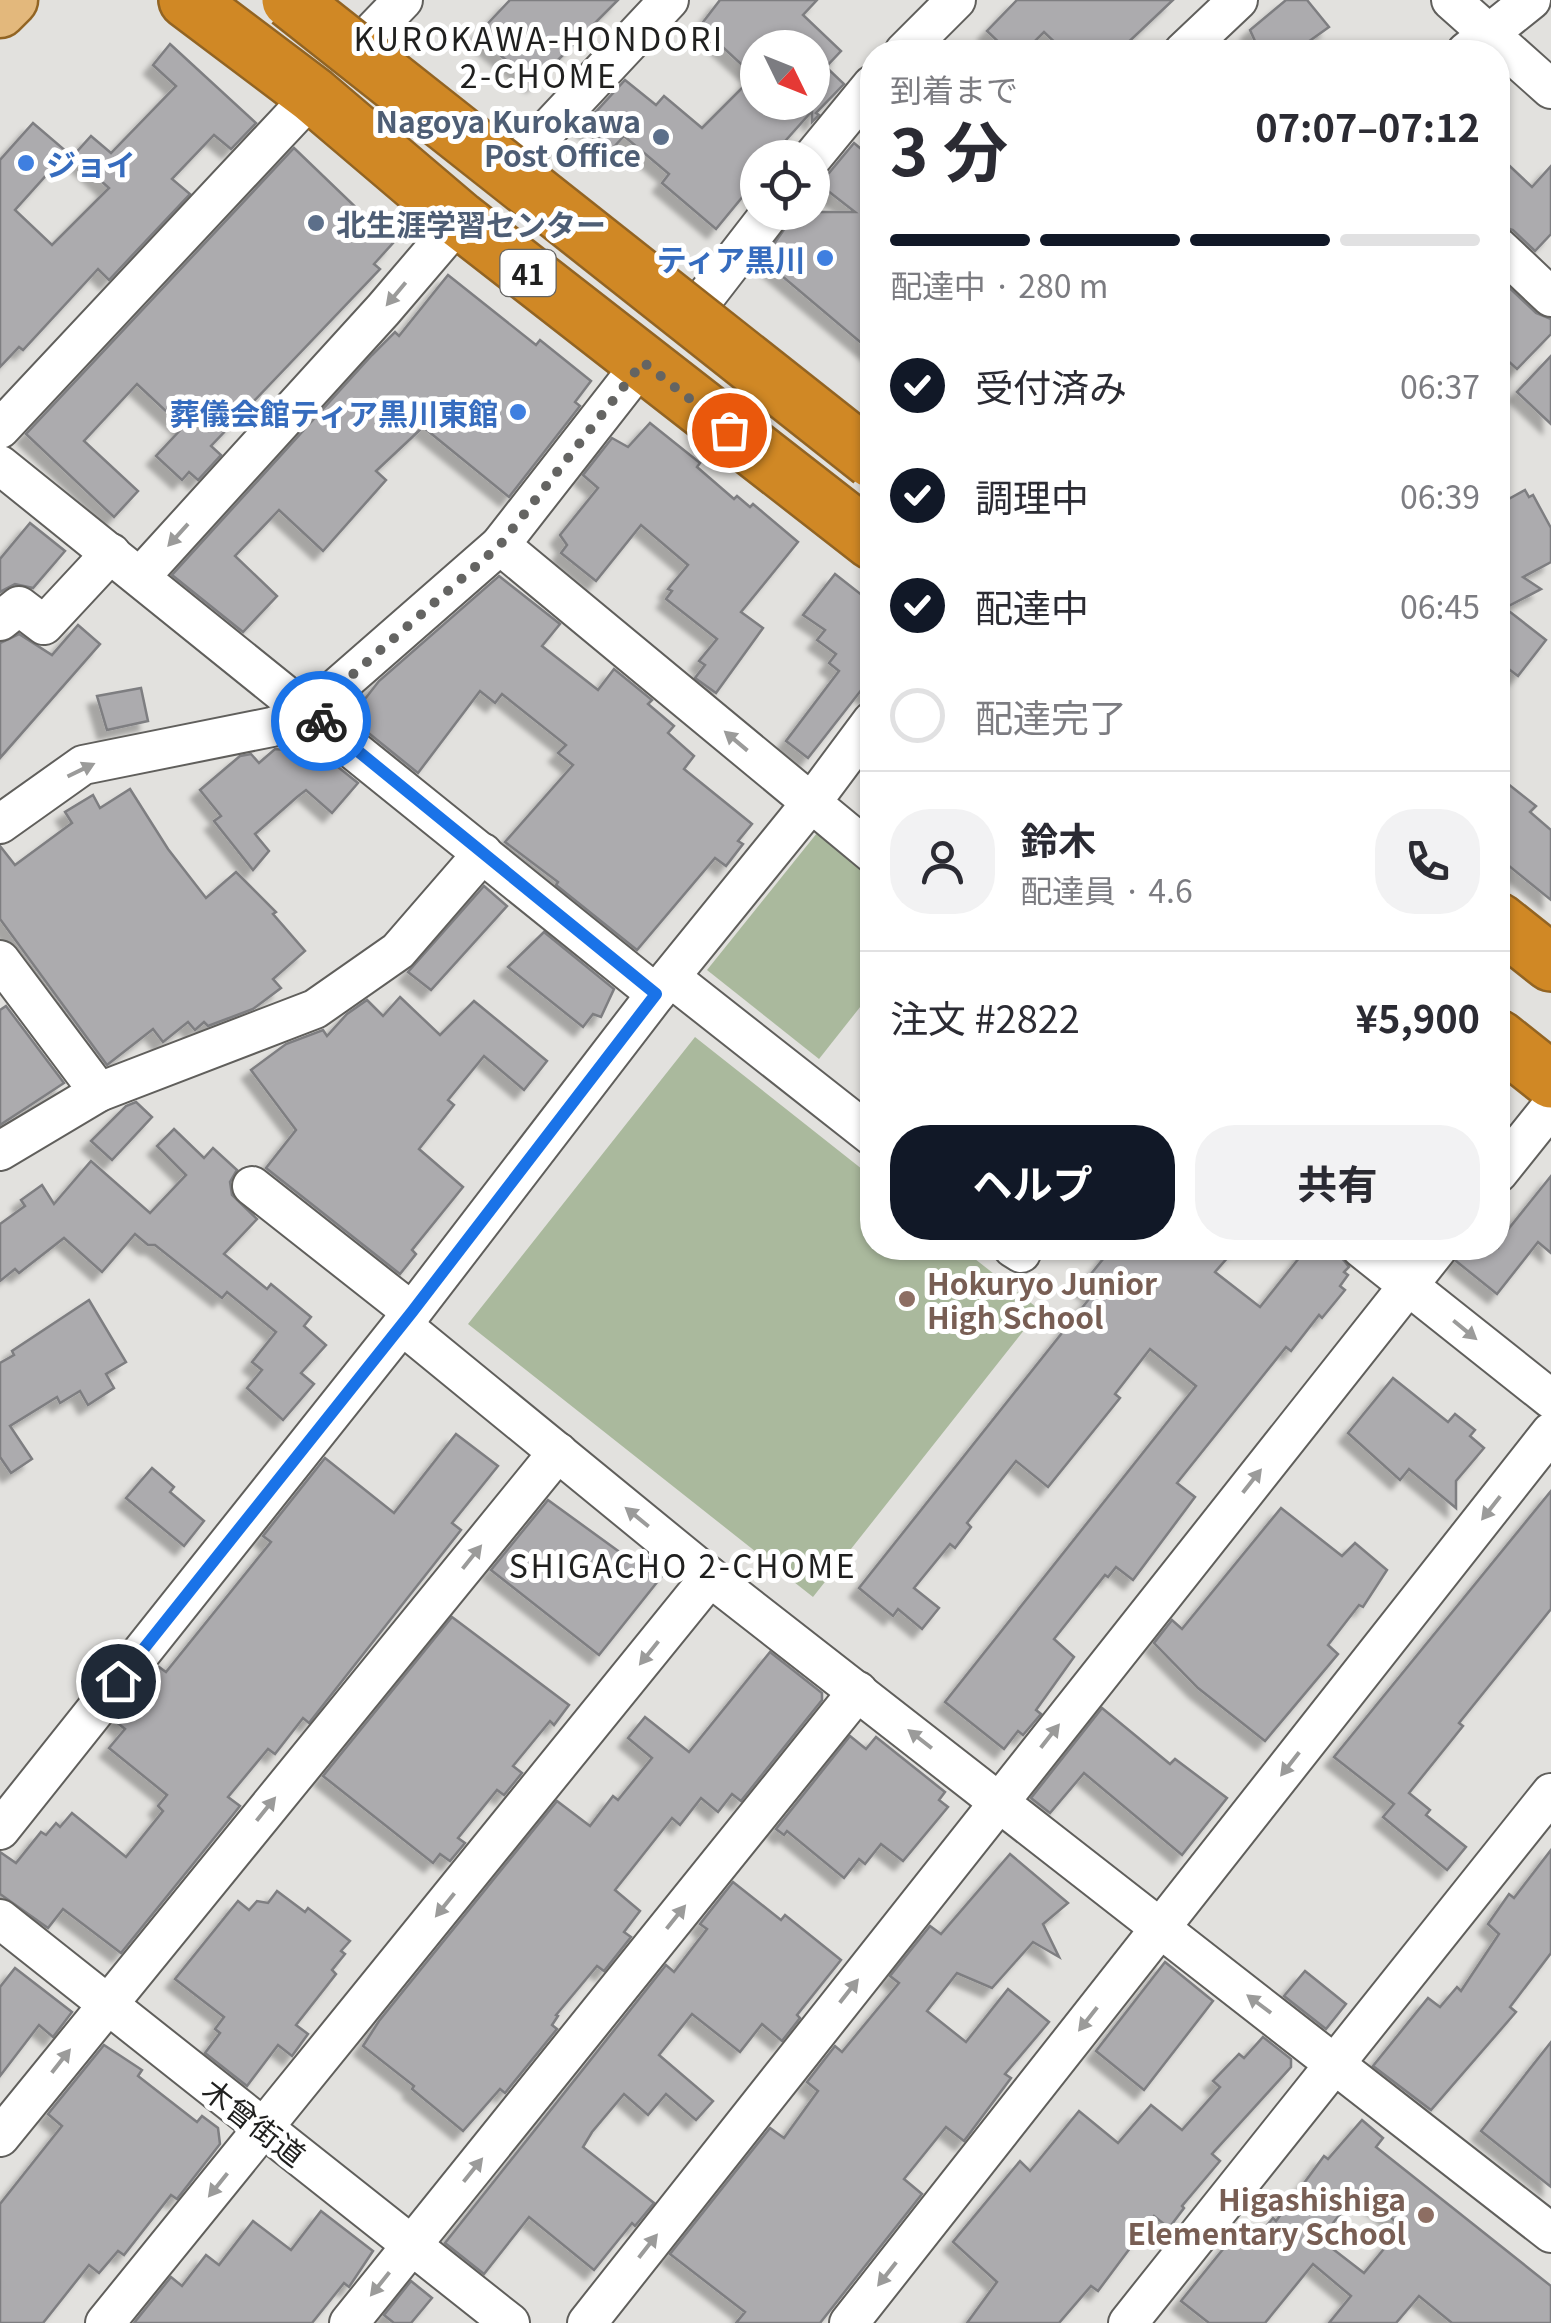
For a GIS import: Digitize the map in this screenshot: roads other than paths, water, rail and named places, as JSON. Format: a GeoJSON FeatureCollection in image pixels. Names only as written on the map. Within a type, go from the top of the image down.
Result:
{"type":"FeatureCollection","features":[{"type":"Feature","properties":{"kind":"highway","name":"41"},"geometry":{"type":"LineString","coordinates":[[186,0],[313,95],[460,220],[860,532]]}},
{"type":"Feature","properties":{"kind":"highway"},"geometry":{"type":"LineString","coordinates":[[231,0],[860,501]]}},
{"type":"Feature","properties":{"kind":"highway"},"geometry":{"type":"LineString","coordinates":[[290,0],[351,54],[522,156],[860,417]]}},
{"type":"Feature","properties":{"kind":"highway"},"geometry":{"type":"LineString","coordinates":[[290,0],[860,451]]}},
{"type":"Feature","properties":{"kind":"highway"},"geometry":{"type":"LineString","coordinates":[[1510,931],[1551,963]]}},
{"type":"Feature","properties":{"kind":"highway"},"geometry":{"type":"LineString","coordinates":[[1510,964],[1551,997]]}},
{"type":"Feature","properties":{"kind":"highway"},"geometry":{"type":"LineString","coordinates":[[1510,1019],[1551,1052]]}},
{"type":"Feature","properties":{"kind":"highway"},"geometry":{"type":"LineString","coordinates":[[1510,1048],[1551,1080]]}},
{"type":"Feature","properties":{"kind":"main road"},"geometry":{"type":"LineString","coordinates":[[0,12],[12,0]]}},
{"type":"Feature","properties":{"kind":"street"},"geometry":{"type":"LineString","coordinates":[[351,54],[402,0]]}},
{"type":"Feature","properties":{"kind":"street"},"geometry":{"type":"LineString","coordinates":[[522,156],[669,0]]}},
{"type":"Feature","properties":{"kind":"street"},"geometry":{"type":"LineString","coordinates":[[916,40],[956,0]]}},
{"type":"Feature","properties":{"kind":"street"},"geometry":{"type":"LineString","coordinates":[[1196,40],[1238,0]]}},
{"type":"Feature","properties":{"kind":"street"},"geometry":{"type":"LineString","coordinates":[[1452,0],[1476,40]]}},
{"type":"Feature","properties":{"kind":"street"},"geometry":{"type":"LineString","coordinates":[[1483,40],[1532,0]]}},
{"type":"Feature","properties":{"kind":"street"},"geometry":{"type":"LineString","coordinates":[[1510,64],[1551,89]]}},
{"type":"Feature","properties":{"kind":"street"},"geometry":{"type":"LineString","coordinates":[[0,429],[313,95]]}},
{"type":"Feature","properties":{"kind":"street"},"geometry":{"type":"LineString","coordinates":[[829,140],[860,107]]}},
{"type":"Feature","properties":{"kind":"street"},"geometry":{"type":"LineString","coordinates":[[140,577],[460,220]]}},
{"type":"Feature","properties":{"kind":"street"},"geometry":{"type":"LineString","coordinates":[[706,296],[757,230]]}},
{"type":"Feature","properties":{"kind":"street"},"geometry":{"type":"LineString","coordinates":[[1510,258],[1550,293]]}},
{"type":"Feature","properties":{"kind":"street"},"geometry":{"type":"LineString","coordinates":[[0,824],[83,765],[272,727],[310,712],[500,545],[643,362]]}},
{"type":"Feature","properties":{"kind":"street"},"geometry":{"type":"LineString","coordinates":[[0,465],[483,853],[860,1127]]}},
{"type":"Feature","properties":{"kind":"street"},"geometry":{"type":"LineString","coordinates":[[500,545],[860,843]]}},
{"type":"Feature","properties":{"kind":"street"},"geometry":{"type":"LineString","coordinates":[[0,621],[18,606],[44,625],[111,553]]}},
{"type":"Feature","properties":{"kind":"street"},"geometry":{"type":"LineString","coordinates":[[0,1830],[407,1318],[860,737]]}},
{"type":"Feature","properties":{"kind":"street"},"geometry":{"type":"LineString","coordinates":[[0,1151],[99,1092],[316,1009],[398,951],[483,853]]}},
{"type":"Feature","properties":{"kind":"street"},"geometry":{"type":"LineString","coordinates":[[0,960],[99,1092]]}},
{"type":"Feature","properties":{"kind":"street"},"geometry":{"type":"LineString","coordinates":[[1510,1159],[1551,1107]]}},
{"type":"Feature","properties":{"kind":"street"},"geometry":{"type":"LineString","coordinates":[[252,1186],[558,1452],[710,1577],[1551,2233]]}},
{"type":"Feature","properties":{"kind":"street"},"geometry":{"type":"LineString","coordinates":[[1376,1260],[1551,1399]]}},
{"type":"Feature","properties":{"kind":"street"},"geometry":{"type":"LineString","coordinates":[[587,2323],[1428,1260]]}},
{"type":"Feature","properties":{"kind":"street"},"geometry":{"type":"LineString","coordinates":[[849,2323],[1551,1432]]}},
{"type":"Feature","properties":{"kind":"street"},"geometry":{"type":"LineString","coordinates":[[0,2138],[558,1452]]}},
{"type":"Feature","properties":{"kind":"street"},"geometry":{"type":"LineString","coordinates":[[105,2323],[710,1577]]}},
{"type":"Feature","properties":{"kind":"street"},"geometry":{"type":"LineString","coordinates":[[349,2323],[858,1691]]}},
{"type":"Feature","properties":{"kind":"street"},"geometry":{"type":"LineString","coordinates":[[1128,2323],[1551,1792]]}},
{"type":"Feature","properties":{"kind":"street","name":"木曾街道"},"geometry":{"type":"LineString","coordinates":[[0,1919],[510,2323]]}},
{"type":"Feature","properties":{"kind":"place","name":"Nagoya Kurokawa Post Office"},"geometry":{"type":"Point","coordinates":[661,137]}},
{"type":"Feature","properties":{"kind":"place","name":"ジョイ"},"geometry":{"type":"Point","coordinates":[26,163]}},
{"type":"Feature","properties":{"kind":"place","name":"北生涯学習センター"},"geometry":{"type":"Point","coordinates":[316,223]}},
{"type":"Feature","properties":{"kind":"place","name":"ティア黒川"},"geometry":{"type":"Point","coordinates":[825,258]}},
{"type":"Feature","properties":{"kind":"place","name":"葬儀会館ティア黒川東館"},"geometry":{"type":"Point","coordinates":[518,412]}},
{"type":"Feature","properties":{"kind":"place","name":"Hokuryo Junior High School"},"geometry":{"type":"Point","coordinates":[907,1299]}},
{"type":"Feature","properties":{"kind":"place","name":"Higashishiga Elementary School"},"geometry":{"type":"Point","coordinates":[1426,2215]}},
{"type":"Feature","properties":{"kind":"district","name":"KUROKAWA-HONDORI 2-CHOME"},"geometry":{"type":"Point","coordinates":[539,56]}},
{"type":"Feature","properties":{"kind":"district","name":"SHIGACHO 2-CHOME"},"geometry":{"type":"Point","coordinates":[683,1564]}}]}
